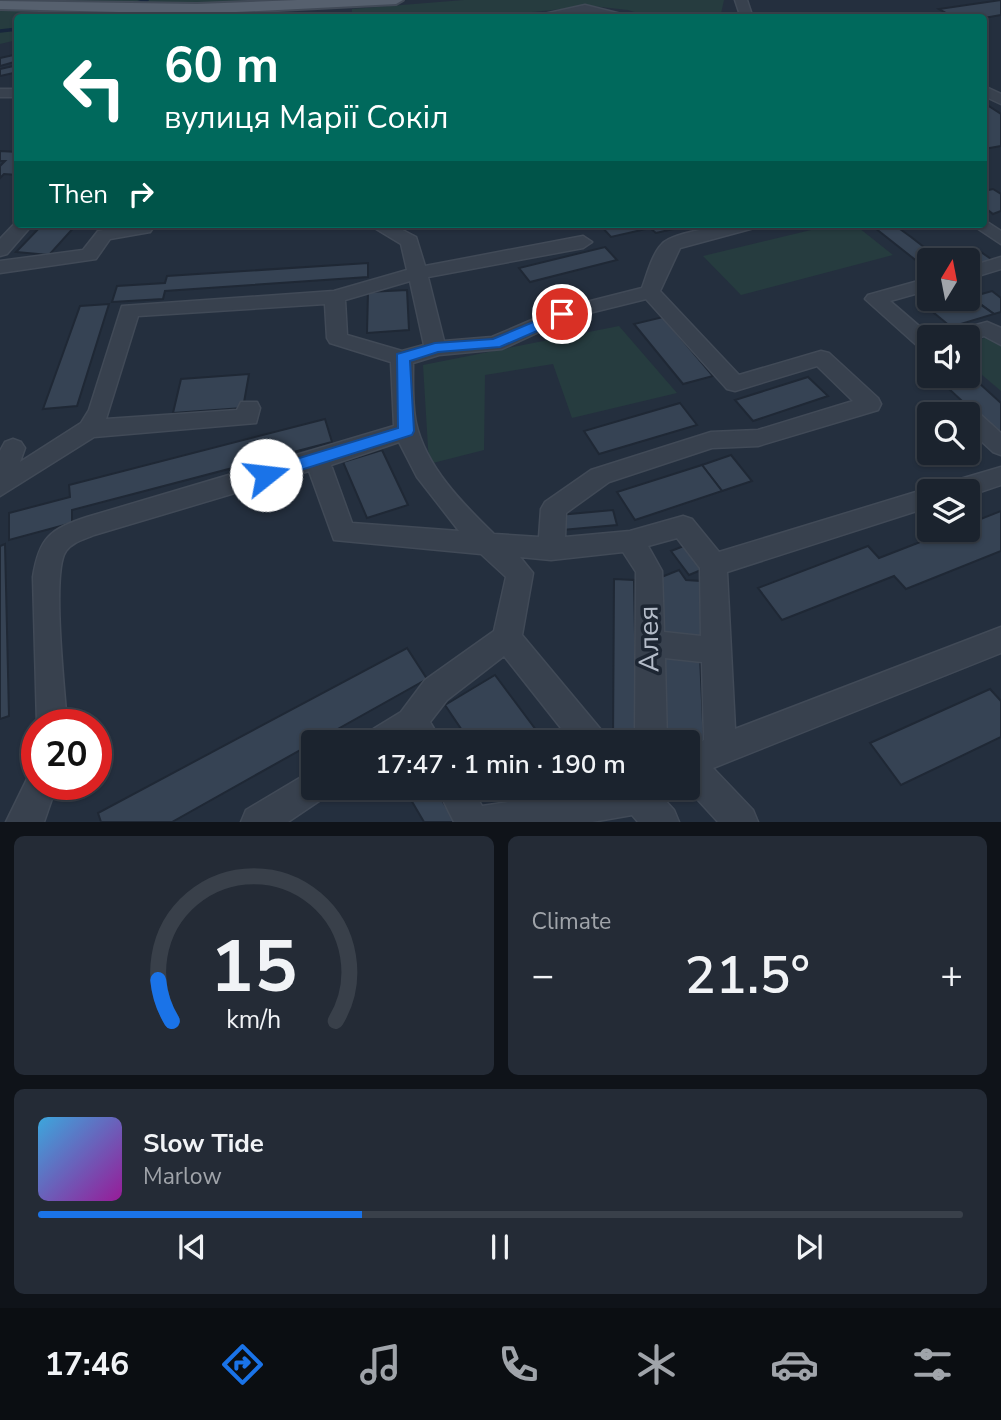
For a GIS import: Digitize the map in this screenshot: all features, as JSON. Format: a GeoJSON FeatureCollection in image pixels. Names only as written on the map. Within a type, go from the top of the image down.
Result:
{"type":"FeatureCollection","features":[{"type":"Feature","properties":{"kind":"main road"},"geometry":{"type":"LineString","coordinates":[[0,3],[126,9],[396,0]]}},
{"type":"Feature","properties":{"kind":"street"},"geometry":{"type":"LineString","coordinates":[[556,14],[585,9],[611,14]]}},
{"type":"Feature","properties":{"kind":"street"},"geometry":{"type":"LineString","coordinates":[[0,250],[20,228]]}},
{"type":"Feature","properties":{"kind":"street"},"geometry":{"type":"LineString","coordinates":[[0,267],[89,255],[104,235],[144,228]]}},
{"type":"Feature","properties":{"kind":"street"},"geometry":{"type":"LineString","coordinates":[[394,228],[412,232],[417,273],[435,348]]}},
{"type":"Feature","properties":{"kind":"street"},"geometry":{"type":"LineString","coordinates":[[650,292],[668,248],[733,228]]}},
{"type":"Feature","properties":{"kind":"street"},"geometry":{"type":"LineString","coordinates":[[986,228],[1001,239]]}},
{"type":"Feature","properties":{"kind":"street"},"geometry":{"type":"LineString","coordinates":[[63,260],[79,238]]}},
{"type":"Feature","properties":{"kind":"street"},"geometry":{"type":"LineString","coordinates":[[0,485],[89,429],[100,411],[129,310],[335,297],[417,273],[583,242]]}},
{"type":"Feature","properties":{"kind":"street"},"geometry":{"type":"LineString","coordinates":[[917,287],[875,299],[917,335]]}},
{"type":"Feature","properties":{"kind":"street"},"geometry":{"type":"LineString","coordinates":[[335,297],[337,338],[352,345],[402,358],[421,355],[435,348],[495,344],[562,314],[650,292]]}},
{"type":"Feature","properties":{"kind":"street"},"geometry":{"type":"LineString","coordinates":[[551,549],[554,509],[600,476],[711,440],[758,438],[870,404],[821,358],[735,384],[650,292]]}},
{"type":"Feature","properties":{"kind":"street"},"geometry":{"type":"LineString","coordinates":[[980,330],[987,328],[1001,338]]}},
{"type":"Feature","properties":{"kind":"street"},"geometry":{"type":"LineString","coordinates":[[402,358],[406,431],[424,468],[487,547],[520,573],[507,638],[436,690],[420,730]]}},
{"type":"Feature","properties":{"kind":"street"},"geometry":{"type":"LineString","coordinates":[[89,429],[248,417],[249,408]]}},
{"type":"Feature","properties":{"kind":"street"},"geometry":{"type":"LineString","coordinates":[[980,427],[1001,446]]}},
{"type":"Feature","properties":{"kind":"street"},"geometry":{"type":"LineString","coordinates":[[51,709],[46,573],[54,546],[66,536],[87,527],[317,460],[406,431]]}},
{"type":"Feature","properties":{"kind":"street"},"geometry":{"type":"LineString","coordinates":[[0,485],[13,448]]}},
{"type":"Feature","properties":{"kind":"street"},"geometry":{"type":"LineString","coordinates":[[317,460],[343,533],[487,547],[551,549],[630,541],[682,526],[713,565],[720,747]]}},
{"type":"Feature","properties":{"kind":"street"},"geometry":{"type":"LineString","coordinates":[[980,482],[1001,476]]}},
{"type":"Feature","properties":{"kind":"street"},"geometry":{"type":"LineString","coordinates":[[713,565],[917,502]]}},
{"type":"Feature","properties":{"kind":"street","name":"Алея"},"geometry":{"type":"LineString","coordinates":[[630,541],[649,571],[651,730]]}},
{"type":"Feature","properties":{"kind":"street"},"geometry":{"type":"LineString","coordinates":[[507,638],[581,730]]}},
{"type":"Feature","properties":{"kind":"street"},"geometry":{"type":"LineString","coordinates":[[700,757],[1001,640]]}},
{"type":"Feature","properties":{"kind":"street"},"geometry":{"type":"LineString","coordinates":[[649,643],[717,650]]}},
{"type":"Feature","properties":{"kind":"street"},"geometry":{"type":"LineString","coordinates":[[700,776],[741,821]]}},
{"type":"Feature","properties":{"kind":"street"},"geometry":{"type":"LineString","coordinates":[[258,821],[301,794]]}},
{"type":"Feature","properties":{"kind":"street"},"geometry":{"type":"LineString","coordinates":[[642,800],[662,821]]}},
{"type":"Feature","properties":{"kind":"lane"},"geometry":{"type":"LineString","coordinates":[[980,269],[1001,263]]}},
{"type":"Feature","properties":{"kind":"lane"},"geometry":{"type":"LineString","coordinates":[[23,821],[29,817],[35,800]]}},
{"type":"Feature","properties":{"kind":"lane"},"geometry":{"type":"LineString","coordinates":[[460,800],[473,821]]}},
{"type":"Feature","properties":{"kind":"lane"},"geometry":{"type":"LineString","coordinates":[[483,821],[589,800]]}},
{"type":"Feature","properties":{"kind":"green space"},"geometry":{"type":"Polygon","coordinates":[[[0,0],[282,0],[240,1],[145,14],[14,14],[14,41],[0,44],[0,0]]]}},
{"type":"Feature","properties":{"kind":"green space"},"geometry":{"type":"Polygon","coordinates":[[[464,0],[724,0],[721,14],[641,14],[592,6],[512,14],[352,14],[352,9],[464,0]]]}},
{"type":"Feature","properties":{"kind":"green space"},"geometry":{"type":"Polygon","coordinates":[[[819,228],[859,228],[893,255],[741,295],[703,256],[819,228]]]}},
{"type":"Feature","properties":{"kind":"green space"},"geometry":{"type":"Polygon","coordinates":[[[619,326],[677,393],[572,418],[553,364],[485,375],[484,450],[429,464],[423,365],[619,326]]]}},
{"type":"Feature","properties":{"kind":"green space"},"geometry":{"type":"Polygon","coordinates":[[[990,336],[1001,345],[1001,391],[980,373],[980,340],[990,336]]]}},
{"type":"Feature","properties":{"kind":"building"},"geometry":{"type":"Polygon","coordinates":[[[1001,0],[1001,15],[987,17],[987,14],[948,14],[939,9],[1001,0]]]}},
{"type":"Feature","properties":{"kind":"building"},"geometry":{"type":"Polygon","coordinates":[[[14,55],[14,62],[0,66],[0,58],[14,55]]]}},
{"type":"Feature","properties":{"kind":"building"},"geometry":{"type":"Polygon","coordinates":[[[14,66],[14,73],[0,76],[0,69],[14,66]]]}},
{"type":"Feature","properties":{"kind":"building"},"geometry":{"type":"Polygon","coordinates":[[[987,105],[1001,114],[1001,146],[987,148],[987,105]]]}},
{"type":"Feature","properties":{"kind":"building"},"geometry":{"type":"Polygon","coordinates":[[[0,151],[14,152],[14,175],[4,174],[0,178],[0,166],[5,161],[0,161],[0,151]]]}},
{"type":"Feature","properties":{"kind":"building"},"geometry":{"type":"Polygon","coordinates":[[[993,189],[1001,194],[1001,211],[993,214],[987,209],[987,190],[993,189]]]}},
{"type":"Feature","properties":{"kind":"building"},"geometry":{"type":"Polygon","coordinates":[[[39,228],[73,228],[49,255],[16,252],[39,228]]]}},
{"type":"Feature","properties":{"kind":"building"},"geometry":{"type":"Polygon","coordinates":[[[603,228],[650,228],[611,237],[603,228]]]}},
{"type":"Feature","properties":{"kind":"building"},"geometry":{"type":"Polygon","coordinates":[[[650,228],[678,228],[656,233],[650,228]]]}},
{"type":"Feature","properties":{"kind":"building"},"geometry":{"type":"Polygon","coordinates":[[[875,228],[898,228],[925,248],[917,248],[917,261],[875,228]]]}},
{"type":"Feature","properties":{"kind":"building"},"geometry":{"type":"Polygon","coordinates":[[[605,247],[617,260],[530,282],[519,268],[605,247]]]}},
{"type":"Feature","properties":{"kind":"building"},"geometry":{"type":"Polygon","coordinates":[[[980,251],[994,261],[980,265],[980,251]]]}},
{"type":"Feature","properties":{"kind":"building"},"geometry":{"type":"Polygon","coordinates":[[[368,263],[368,277],[165,291],[163,299],[112,302],[117,286],[165,283],[167,276],[368,263]]]}},
{"type":"Feature","properties":{"kind":"building"},"geometry":{"type":"Polygon","coordinates":[[[407,290],[409,330],[367,333],[368,292],[407,290]]]}},
{"type":"Feature","properties":{"kind":"building"},"geometry":{"type":"Polygon","coordinates":[[[992,291],[1001,298],[1001,312],[994,314],[980,304],[980,294],[992,291]]]}},
{"type":"Feature","properties":{"kind":"building"},"geometry":{"type":"Polygon","coordinates":[[[109,304],[77,406],[43,409],[80,306],[109,304]]]}},
{"type":"Feature","properties":{"kind":"building"},"geometry":{"type":"Polygon","coordinates":[[[980,304],[994,314],[958,325],[949,325],[933,312],[980,312],[980,304]]]}},
{"type":"Feature","properties":{"kind":"building"},"geometry":{"type":"Polygon","coordinates":[[[663,317],[713,376],[683,384],[634,324],[663,317]]]}},
{"type":"Feature","properties":{"kind":"building"},"geometry":{"type":"Polygon","coordinates":[[[249,374],[243,408],[173,413],[181,379],[249,374]]]}},
{"type":"Feature","properties":{"kind":"building"},"geometry":{"type":"Polygon","coordinates":[[[808,377],[828,396],[753,421],[735,400],[808,377]]]}},
{"type":"Feature","properties":{"kind":"building"},"geometry":{"type":"Polygon","coordinates":[[[980,384],[1001,403],[1001,437],[980,418],[980,402],[963,402],[948,388],[980,388],[980,384]]]}},
{"type":"Feature","properties":{"kind":"building"},"geometry":{"type":"Polygon","coordinates":[[[680,403],[697,425],[599,454],[584,431],[680,403]]]}},
{"type":"Feature","properties":{"kind":"building"},"geometry":{"type":"Polygon","coordinates":[[[325,419],[332,442],[72,510],[72,523],[9,540],[9,513],[70,497],[69,485],[325,419]]]}},
{"type":"Feature","properties":{"kind":"building"},"geometry":{"type":"Polygon","coordinates":[[[382,450],[408,505],[367,518],[343,462],[382,450]]]}},
{"type":"Feature","properties":{"kind":"building"},"geometry":{"type":"Polygon","coordinates":[[[731,455],[752,481],[722,491],[702,465],[731,455]]]}},
{"type":"Feature","properties":{"kind":"building"},"geometry":{"type":"Polygon","coordinates":[[[702,465],[722,491],[635,520],[617,492],[702,465]]]}},
{"type":"Feature","properties":{"kind":"building"},"geometry":{"type":"Polygon","coordinates":[[[613,510],[617,525],[562,530],[559,515],[613,510]]]}},
{"type":"Feature","properties":{"kind":"building"},"geometry":{"type":"Polygon","coordinates":[[[1001,511],[1001,551],[906,589],[894,576],[782,620],[758,588],[868,546],[879,558],[920,542],[980,542],[980,519],[1001,511]]]}},
{"type":"Feature","properties":{"kind":"building"},"geometry":{"type":"Polygon","coordinates":[[[694,542],[706,568],[689,575],[671,551],[694,542]]]}},
{"type":"Feature","properties":{"kind":"building"},"geometry":{"type":"Polygon","coordinates":[[[5,544],[9,716],[0,719],[0,546],[5,544]]]}},
{"type":"Feature","properties":{"kind":"building"},"geometry":{"type":"Polygon","coordinates":[[[679,570],[686,580],[701,581],[704,642],[659,637],[659,578],[679,570]]]}},
{"type":"Feature","properties":{"kind":"building"},"geometry":{"type":"Polygon","coordinates":[[[614,579],[634,580],[637,730],[613,730],[614,579]]]}},
{"type":"Feature","properties":{"kind":"building"},"geometry":{"type":"Polygon","coordinates":[[[407,648],[427,679],[336,730],[301,730],[301,750],[172,822],[101,822],[98,813],[407,648]]]}},
{"type":"Feature","properties":{"kind":"building"},"geometry":{"type":"Polygon","coordinates":[[[663,653],[700,657],[704,744],[700,744],[700,730],[664,730],[663,653]]]}},
{"type":"Feature","properties":{"kind":"building"},"geometry":{"type":"Polygon","coordinates":[[[495,675],[536,730],[462,730],[445,705],[495,675]]]}},
{"type":"Feature","properties":{"kind":"building"},"geometry":{"type":"Polygon","coordinates":[[[990,689],[1001,701],[1001,737],[901,785],[870,743],[990,689]]]}},
{"type":"Feature","properties":{"kind":"building"},"geometry":{"type":"Polygon","coordinates":[[[411,800],[442,800],[456,822],[424,822],[411,800]]]}},
{"type":"Feature","properties":{"kind":"waterway"},"geometry":{"type":"LineString","coordinates":[[130,5],[147,0]]}},
{"type":"Feature","properties":{"kind":"waterway"},"geometry":{"type":"LineString","coordinates":[[95,14],[110,10]]}},
{"type":"Feature","properties":{"kind":"waterway"},"geometry":{"type":"LineString","coordinates":[[0,31],[14,29]]}},
{"type":"Feature","properties":{"kind":"route"},"geometry":{"type":"LineString","coordinates":[[266,475],[406,431],[402,358],[421,355],[435,348],[495,344],[516,337],[536,323],[562,314]]}}]}
